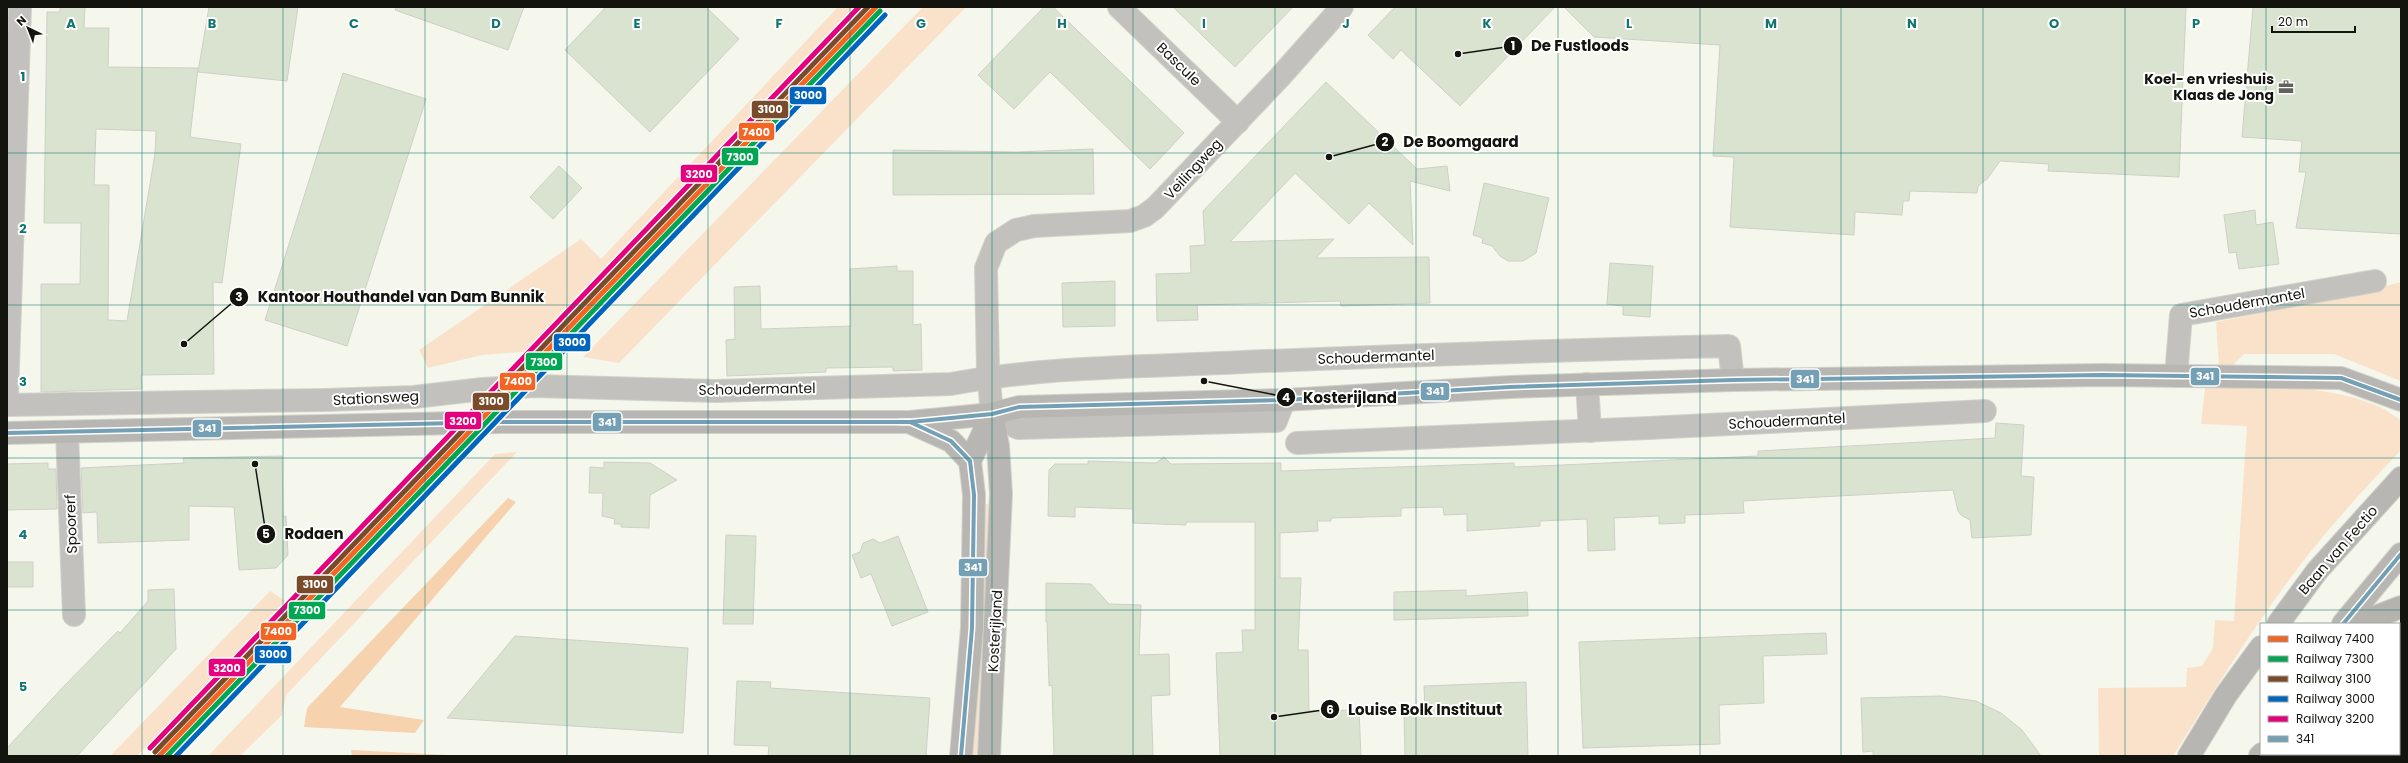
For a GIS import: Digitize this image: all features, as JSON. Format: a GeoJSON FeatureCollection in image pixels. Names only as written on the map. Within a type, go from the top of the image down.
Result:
{"type":"FeatureCollection","features":[{"type":"Feature","properties":{"kind":"highway"},"geometry":{"type":"LineString","coordinates":[[2360,623],[2401,607]]}},
{"type":"Feature","properties":{"kind":"street"},"geometry":{"type":"LineString","coordinates":[[7,396],[20,7]]}},
{"type":"Feature","properties":{"kind":"street","name":"Bascule"},"geometry":{"type":"LineString","coordinates":[[1119,7],[1238,122]]}},
{"type":"Feature","properties":{"kind":"street","name":"Veilingweg"},"geometry":{"type":"LineString","coordinates":[[989,376],[986,268],[996,243],[1016,230],[1034,226],[1130,221],[1144,216],[1155,208],[1238,122],[1342,7]]}},
{"type":"Feature","properties":{"kind":"street","name":"Schoudermantel"},"geometry":{"type":"LineString","coordinates":[[2176,376],[2181,315],[2375,281]]}},
{"type":"Feature","properties":{"kind":"street","name":"Schoudermantel"},"geometry":{"type":"LineString","coordinates":[[524,387],[716,391],[951,384],[989,376],[1118,368],[1492,352],[1729,346],[1733,380]]}},
{"type":"Feature","properties":{"kind":"street"},"geometry":{"type":"LineString","coordinates":[[910,422],[992,414],[1019,407],[1284,400],[1587,384],[1733,380],[2102,375],[2342,378],[2401,400]]}},
{"type":"Feature","properties":{"kind":"street"},"geometry":{"type":"LineString","coordinates":[[910,422],[951,441],[970,461],[992,414],[989,376]]}},
{"type":"Feature","properties":{"kind":"street"},"geometry":{"type":"LineString","coordinates":[[1587,384],[1590,431]]}},
{"type":"Feature","properties":{"kind":"street","name":"Stationsweg"},"geometry":{"type":"LineString","coordinates":[[7,405],[414,397],[483,389],[524,387]]}},
{"type":"Feature","properties":{"kind":"street"},"geometry":{"type":"LineString","coordinates":[[227,401],[230,428]]}},
{"type":"Feature","properties":{"kind":"street","name":"Schoudermantel"},"geometry":{"type":"LineString","coordinates":[[1297,443],[1590,431],[1985,411]]}},
{"type":"Feature","properties":{"kind":"street","name":"Kosterijland"},"geometry":{"type":"LineString","coordinates":[[989,756],[1001,494],[998,446],[992,414]]}},
{"type":"Feature","properties":{"kind":"street","name":"Stationsweg"},"geometry":{"type":"LineString","coordinates":[[7,433],[490,423],[910,422]]}},
{"type":"Feature","properties":{"kind":"street","name":"Spoorerf"},"geometry":{"type":"LineString","coordinates":[[68,432],[74,615]]}},
{"type":"Feature","properties":{"kind":"street","name":"Kosterijland"},"geometry":{"type":"LineString","coordinates":[[961,756],[972,628],[974,495],[970,461]]}},
{"type":"Feature","properties":{"kind":"street","name":"Baan van Fectio"},"geometry":{"type":"LineString","coordinates":[[2279,623],[2316,571],[2401,478]]}},
{"type":"Feature","properties":{"kind":"street"},"geometry":{"type":"LineString","coordinates":[[2345,623],[2401,554]]}},
{"type":"Feature","properties":{"kind":"street"},"geometry":{"type":"LineString","coordinates":[[2189,756],[2226,696],[2260,649]]}},
{"type":"Feature","properties":{"kind":"shaded area"},"geometry":{"type":"Polygon","coordinates":[[[838,7],[856,7],[534,351],[482,355],[428,368],[419,350],[581,239],[601,259],[838,7]]]}},
{"type":"Feature","properties":{"kind":"shaded area"},"geometry":{"type":"Polygon","coordinates":[[[923,7],[966,7],[619,363],[583,357],[923,7]]]}},
{"type":"Feature","properties":{"kind":"shaded area"},"geometry":{"type":"Polygon","coordinates":[[[2401,282],[2401,381],[2334,354],[2244,354],[2232,366],[2219,366],[2216,322],[2332,300],[2401,282]]]}},
{"type":"Feature","properties":{"kind":"shaded area"},"geometry":{"type":"Polygon","coordinates":[[[2210,385],[2296,388],[2340,394],[2361,400],[2383,408],[2401,420],[2401,450],[2337,520],[2284,587],[2235,658],[2173,756],[2099,756],[2098,688],[2186,687],[2187,668],[2202,666],[2213,648],[2215,620],[2234,621],[2247,426],[2201,424],[2205,389],[2210,385]]]}},
{"type":"Feature","properties":{"kind":"shaded area"},"geometry":{"type":"Polygon","coordinates":[[[517,452],[286,695],[282,715],[240,756],[208,756],[495,454],[517,452]]]}},
{"type":"Feature","properties":{"kind":"shaded area"},"geometry":{"type":"Polygon","coordinates":[[[508,498],[516,502],[340,707],[424,720],[415,733],[304,727],[307,708],[508,498]]]}},
{"type":"Feature","properties":{"kind":"shaded area"},"geometry":{"type":"Polygon","coordinates":[[[984,504],[992,504],[982,756],[970,756],[984,504]]]}},
{"type":"Feature","properties":{"kind":"shaded area"},"geometry":{"type":"Polygon","coordinates":[[[270,591],[287,602],[137,756],[110,756],[270,591]]]}},
{"type":"Feature","properties":{"kind":"shaded area"},"geometry":{"type":"Polygon","coordinates":[[[2400,626],[2401,756],[2289,756],[2400,755],[2400,626]]]}},
{"type":"Feature","properties":{"kind":"shaded area"},"geometry":{"type":"Polygon","coordinates":[[[2401,699],[2400,735],[2400,718],[2401,699]]]}},
{"type":"Feature","properties":{"kind":"shaded area"},"geometry":{"type":"Polygon","coordinates":[[[351,750],[468,756],[352,756],[351,750]]]}},
{"type":"Feature","properties":{"kind":"building"},"geometry":{"type":"Polygon","coordinates":[[[60,7],[85,7],[84,28],[109,28],[108,67],[198,68],[190,137],[241,144],[222,283],[213,282],[214,374],[141,375],[142,389],[41,392],[41,284],[80,284],[81,223],[44,223],[47,12],[60,12],[60,7]],[[96,129],[94,185],[109,185],[108,320],[127,321],[155,154],[156,131],[96,129]]]}},
{"type":"Feature","properties":{"kind":"building"},"geometry":{"type":"Polygon","coordinates":[[[209,7],[298,7],[287,81],[198,72],[209,7]]]}},
{"type":"Feature","properties":{"kind":"building"},"geometry":{"type":"Polygon","coordinates":[[[396,7],[524,7],[508,50],[395,10],[396,7]]]}},
{"type":"Feature","properties":{"kind":"building"},"geometry":{"type":"Polygon","coordinates":[[[606,7],[706,7],[739,39],[650,132],[565,50],[606,7]]]}},
{"type":"Feature","properties":{"kind":"building"},"geometry":{"type":"Polygon","coordinates":[[[1044,7],[1053,7],[1184,133],[1150,169],[1050,72],[1014,109],[978,75],[1044,7]]]}},
{"type":"Feature","properties":{"kind":"building"},"geometry":{"type":"Polygon","coordinates":[[[1173,7],[1293,7],[1235,67],[1173,7]]]}},
{"type":"Feature","properties":{"kind":"building"},"geometry":{"type":"Polygon","coordinates":[[[1395,7],[1555,7],[1460,106],[1401,50],[1393,59],[1368,35],[1395,7]]]}},
{"type":"Feature","properties":{"kind":"building"},"geometry":{"type":"Polygon","coordinates":[[[1564,7],[2186,7],[2179,177],[2048,171],[2049,164],[2000,161],[1988,178],[1978,186],[1977,193],[1910,191],[1909,201],[1903,201],[1902,215],[1855,212],[1854,235],[1730,227],[1734,157],[1713,156],[1720,45],[1594,37],[1564,7]]]}},
{"type":"Feature","properties":{"kind":"building"},"geometry":{"type":"Polygon","coordinates":[[[2253,7],[2401,7],[2401,234],[2296,228],[2306,172],[2299,172],[2302,141],[2242,137],[2253,7]]]}},
{"type":"Feature","properties":{"kind":"building"},"geometry":{"type":"Polygon","coordinates":[[[343,73],[426,99],[347,346],[265,320],[343,73]]]}},
{"type":"Feature","properties":{"kind":"building"},"geometry":{"type":"Polygon","coordinates":[[[1326,82],[1417,169],[1447,166],[1450,191],[1410,181],[1413,245],[1369,203],[1349,224],[1295,173],[1230,242],[1334,239],[1316,258],[1429,257],[1430,303],[1341,306],[1340,301],[1197,305],[1198,320],[1157,321],[1156,274],[1191,273],[1190,246],[1205,245],[1203,211],[1326,82]]]}},
{"type":"Feature","properties":{"kind":"building"},"geometry":{"type":"Polygon","coordinates":[[[1093,149],[1094,194],[893,195],[893,150],[1017,152],[1093,149]]]}},
{"type":"Feature","properties":{"kind":"building"},"geometry":{"type":"Polygon","coordinates":[[[559,166],[582,188],[553,219],[530,197],[559,166]]]}},
{"type":"Feature","properties":{"kind":"building"},"geometry":{"type":"Polygon","coordinates":[[[1484,183],[1549,198],[1536,253],[1523,261],[1508,261],[1500,256],[1492,246],[1482,243],[1483,238],[1473,235],[1484,183]]]}},
{"type":"Feature","properties":{"kind":"building"},"geometry":{"type":"Polygon","coordinates":[[[2255,210],[2256,225],[2273,222],[2279,264],[2239,269],[2236,252],[2229,253],[2224,215],[2255,210]]]}},
{"type":"Feature","properties":{"kind":"building"},"geometry":{"type":"Polygon","coordinates":[[[1610,263],[1653,266],[1650,317],[1623,315],[1623,306],[1607,304],[1610,263]]]}},
{"type":"Feature","properties":{"kind":"building"},"geometry":{"type":"Polygon","coordinates":[[[897,266],[897,271],[913,271],[913,325],[921,324],[922,370],[893,371],[893,367],[826,368],[826,372],[727,376],[726,340],[735,339],[734,287],[760,286],[761,329],[851,326],[850,269],[897,266]]]}},
{"type":"Feature","properties":{"kind":"building"},"geometry":{"type":"Polygon","coordinates":[[[1115,281],[1115,326],[1063,327],[1062,283],[1115,281]]]}},
{"type":"Feature","properties":{"kind":"building"},"geometry":{"type":"Polygon","coordinates":[[[1996,423],[2024,425],[2021,476],[2034,477],[2031,535],[1972,538],[1970,520],[1961,515],[1958,511],[1953,490],[1743,501],[1744,513],[1685,515],[1685,523],[1659,524],[1659,516],[1614,518],[1615,550],[1588,551],[1587,519],[1540,521],[1540,526],[1467,531],[1467,514],[1444,515],[1443,507],[1401,508],[1401,516],[1331,518],[1331,521],[1317,521],[1318,531],[1280,533],[1280,578],[1301,578],[1298,650],[1308,650],[1309,711],[1359,710],[1361,756],[1220,756],[1216,653],[1243,652],[1242,630],[1255,630],[1255,522],[1186,522],[1186,525],[1133,523],[1133,509],[1075,507],[1075,517],[1048,516],[1049,470],[1055,464],[1088,464],[1088,461],[1156,463],[1164,457],[1171,464],[1281,463],[1281,471],[1514,463],[1514,467],[1562,465],[1758,456],[1758,451],[1995,438],[1996,423]]]}},
{"type":"Feature","properties":{"kind":"building"},"geometry":{"type":"Polygon","coordinates":[[[282,456],[283,517],[286,516],[288,555],[276,568],[239,570],[234,507],[189,506],[189,540],[98,543],[97,512],[83,513],[81,468],[184,463],[183,458],[282,456]]]}},
{"type":"Feature","properties":{"kind":"building"},"geometry":{"type":"Polygon","coordinates":[[[604,462],[650,463],[677,480],[650,495],[649,528],[621,527],[621,524],[614,524],[615,519],[602,516],[603,493],[589,493],[590,467],[604,468],[604,462]]]}},
{"type":"Feature","properties":{"kind":"building"},"geometry":{"type":"Polygon","coordinates":[[[48,463],[48,469],[56,469],[57,509],[7,510],[7,464],[48,463]]]}},
{"type":"Feature","properties":{"kind":"building"},"geometry":{"type":"Polygon","coordinates":[[[726,535],[756,536],[753,624],[723,624],[726,535]]]}},
{"type":"Feature","properties":{"kind":"building"},"geometry":{"type":"Polygon","coordinates":[[[898,536],[928,612],[892,626],[871,574],[861,578],[852,555],[860,552],[863,543],[873,539],[880,543],[898,536]]]}},
{"type":"Feature","properties":{"kind":"building"},"geometry":{"type":"Polygon","coordinates":[[[7,562],[33,562],[33,587],[7,587],[7,562]]]}},
{"type":"Feature","properties":{"kind":"building"},"geometry":{"type":"Polygon","coordinates":[[[1046,583],[1091,584],[1109,604],[1141,605],[1139,655],[1169,654],[1170,695],[1151,696],[1153,755],[1054,756],[1052,685],[1049,686],[1046,622],[1046,583]]]}},
{"type":"Feature","properties":{"kind":"building"},"geometry":{"type":"Polygon","coordinates":[[[174,589],[176,649],[77,756],[7,756],[7,748],[64,686],[118,631],[120,633],[148,601],[148,590],[174,589]]]}},
{"type":"Feature","properties":{"kind":"building"},"geometry":{"type":"Polygon","coordinates":[[[1466,590],[1466,596],[1527,592],[1528,616],[1394,620],[1394,592],[1466,590]]]}},
{"type":"Feature","properties":{"kind":"building"},"geometry":{"type":"Polygon","coordinates":[[[1826,633],[1827,654],[1763,656],[1764,703],[1719,705],[1720,744],[1583,748],[1579,642],[1826,633]]]}},
{"type":"Feature","properties":{"kind":"building"},"geometry":{"type":"Polygon","coordinates":[[[515,636],[688,648],[683,733],[447,718],[515,636]]]}},
{"type":"Feature","properties":{"kind":"building"},"geometry":{"type":"Polygon","coordinates":[[[737,681],[771,682],[770,688],[930,698],[926,756],[768,756],[769,746],[734,745],[737,681]]]}},
{"type":"Feature","properties":{"kind":"building"},"geometry":{"type":"Polygon","coordinates":[[[1526,682],[1528,756],[1405,756],[1404,712],[1425,711],[1424,686],[1526,682]]]}},
{"type":"Feature","properties":{"kind":"building"},"geometry":{"type":"Polygon","coordinates":[[[1941,696],[1976,701],[2001,713],[2022,730],[2041,756],[1873,756],[1873,751],[1863,752],[1861,698],[1941,696]]]}},
{"type":"Feature","properties":{"kind":"rail line","name":"3200"},"geometry":{"type":"LineString","coordinates":[[150,748],[859,7]]}},
{"type":"Feature","properties":{"kind":"rail line","name":"3100"},"geometry":{"type":"LineString","coordinates":[[155,752],[868,7]]}},
{"type":"Feature","properties":{"kind":"rail line","name":"7400"},"geometry":{"type":"LineString","coordinates":[[159,756],[876,7]]}},
{"type":"Feature","properties":{"kind":"rail line","name":"7300"},"geometry":{"type":"LineString","coordinates":[[167,756],[880,11]]}},
{"type":"Feature","properties":{"kind":"rail line","name":"3000"},"geometry":{"type":"LineString","coordinates":[[176,756],[885,15]]}},
{"type":"Feature","properties":{"kind":"transit line","name":"341"},"geometry":{"type":"LineString","coordinates":[[7,433],[502,422],[910,422],[992,414],[1019,407],[1284,400],[1510,387],[1733,380],[2102,375],[2341,378],[2401,400]]}},
{"type":"Feature","properties":{"kind":"transit line","name":"341"},"geometry":{"type":"LineString","coordinates":[[900,422],[910,422],[951,441],[970,461],[974,495],[972,628],[961,756]]}},
{"type":"Feature","properties":{"kind":"transit line","name":"341"},"geometry":{"type":"LineString","coordinates":[[2344,623],[2401,554]]}},
{"type":"Feature","properties":{"kind":"place","name":"De Fustloods"},"geometry":{"type":"Point","coordinates":[1458,54]}},
{"type":"Feature","properties":{"kind":"place","name":"Koel- en vrieshuis Klaas de Jong"},"geometry":{"type":"Point","coordinates":[2286,87]}},
{"type":"Feature","properties":{"kind":"place","name":"De Boomgaard"},"geometry":{"type":"Point","coordinates":[1329,157]}},
{"type":"Feature","properties":{"kind":"place","name":"Kantoor Houthandel van Dam Bunnik"},"geometry":{"type":"Point","coordinates":[184,344]}},
{"type":"Feature","properties":{"kind":"place","name":"Kosterijland"},"geometry":{"type":"Point","coordinates":[1204,381]}},
{"type":"Feature","properties":{"kind":"place","name":"Rodaen"},"geometry":{"type":"Point","coordinates":[255,464]}},
{"type":"Feature","properties":{"kind":"place","name":"Louise Bolk Instituut"},"geometry":{"type":"Point","coordinates":[1274,717]}}]}
